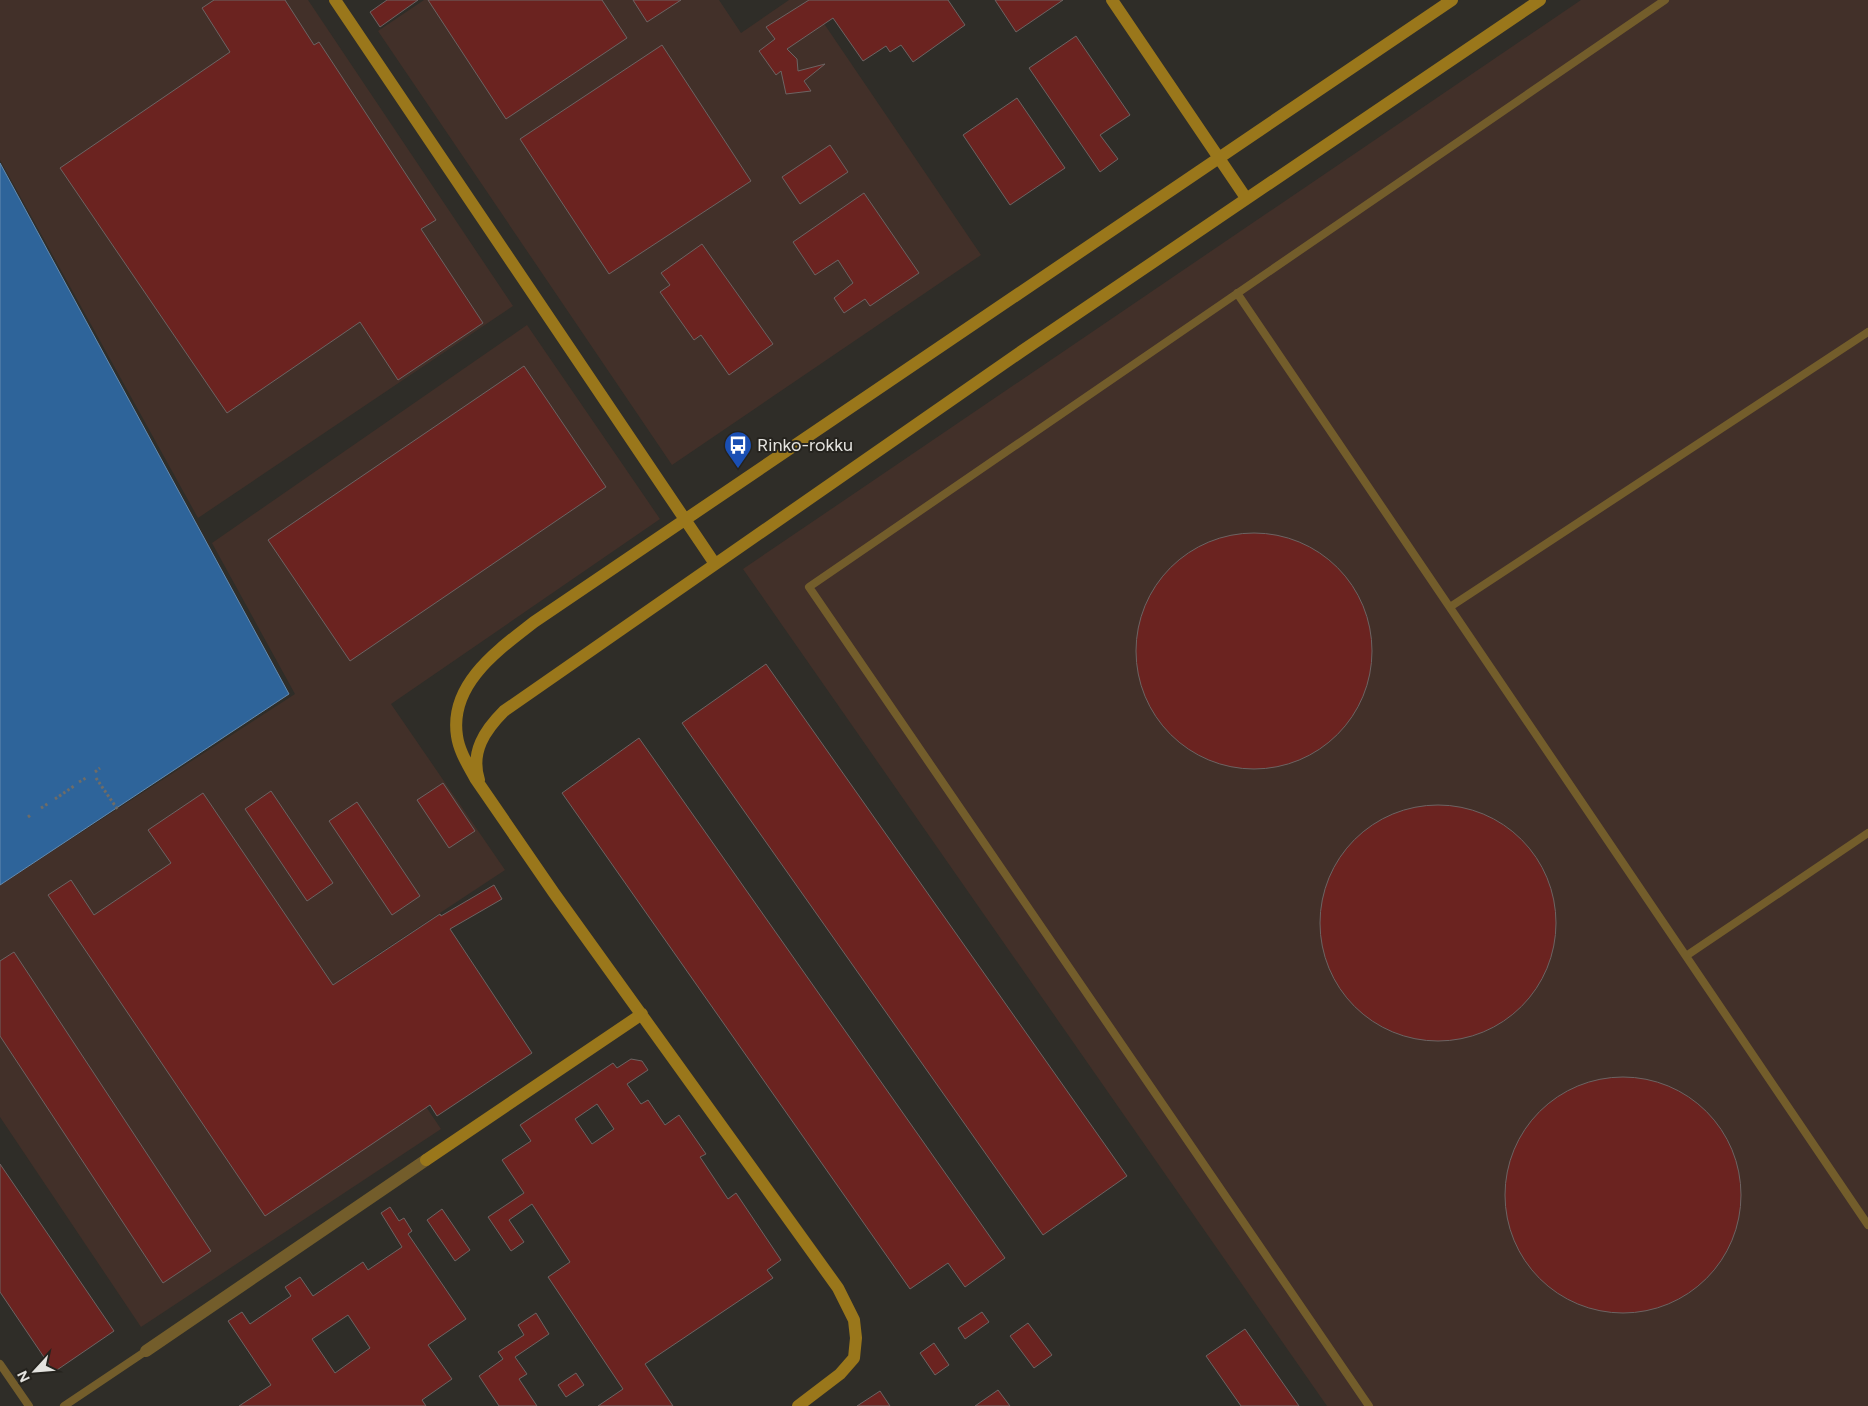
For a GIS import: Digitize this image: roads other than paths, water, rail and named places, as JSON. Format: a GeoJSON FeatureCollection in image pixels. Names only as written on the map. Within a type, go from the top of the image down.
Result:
{"type":"FeatureCollection","features":[{"type":"Feature","properties":{"kind":"street"},"geometry":{"type":"LineString","coordinates":[[335,0],[715,564]]}},
{"type":"Feature","properties":{"kind":"street"},"geometry":{"type":"LineString","coordinates":[[1112,0],[1246,198]]}},
{"type":"Feature","properties":{"kind":"street"},"geometry":{"type":"LineString","coordinates":[[798,1406],[840,1374],[854,1358],[856,1338],[854,1320],[838,1288],[554,893],[481,787],[464,758],[457,736],[457,712],[465,688],[482,665],[534,622],[1452,0]]}},
{"type":"Feature","properties":{"kind":"street"},"geometry":{"type":"LineString","coordinates":[[481,787],[477,775],[476,756],[481,739],[490,725],[504,711],[1022,351],[1540,0]]}},
{"type":"Feature","properties":{"kind":"street"},"geometry":{"type":"LineString","coordinates":[[146,1351],[642,1014]]}},
{"type":"Feature","properties":{"kind":"lane"},"geometry":{"type":"LineString","coordinates":[[1369,1406],[809,588],[1665,0]]}},
{"type":"Feature","properties":{"kind":"lane"},"geometry":{"type":"LineString","coordinates":[[1237,293],[1868,1226]]}},
{"type":"Feature","properties":{"kind":"lane"},"geometry":{"type":"LineString","coordinates":[[1450,607],[1868,332]]}},
{"type":"Feature","properties":{"kind":"lane"},"geometry":{"type":"LineString","coordinates":[[1686,956],[1868,833]]}},
{"type":"Feature","properties":{"kind":"lane"},"geometry":{"type":"LineString","coordinates":[[64,1406],[146,1351]]}},
{"type":"Feature","properties":{"kind":"lane"},"geometry":{"type":"LineString","coordinates":[[0,1364],[29,1406]]}},
{"type":"Feature","properties":{"kind":"water"},"geometry":{"type":"Polygon","coordinates":[[[0,163],[289,694],[0,885],[0,163]]]}},
{"type":"Feature","properties":{"kind":"place","name":"Rinko-rokku"},"geometry":{"type":"Point","coordinates":[738,469]}}]}
